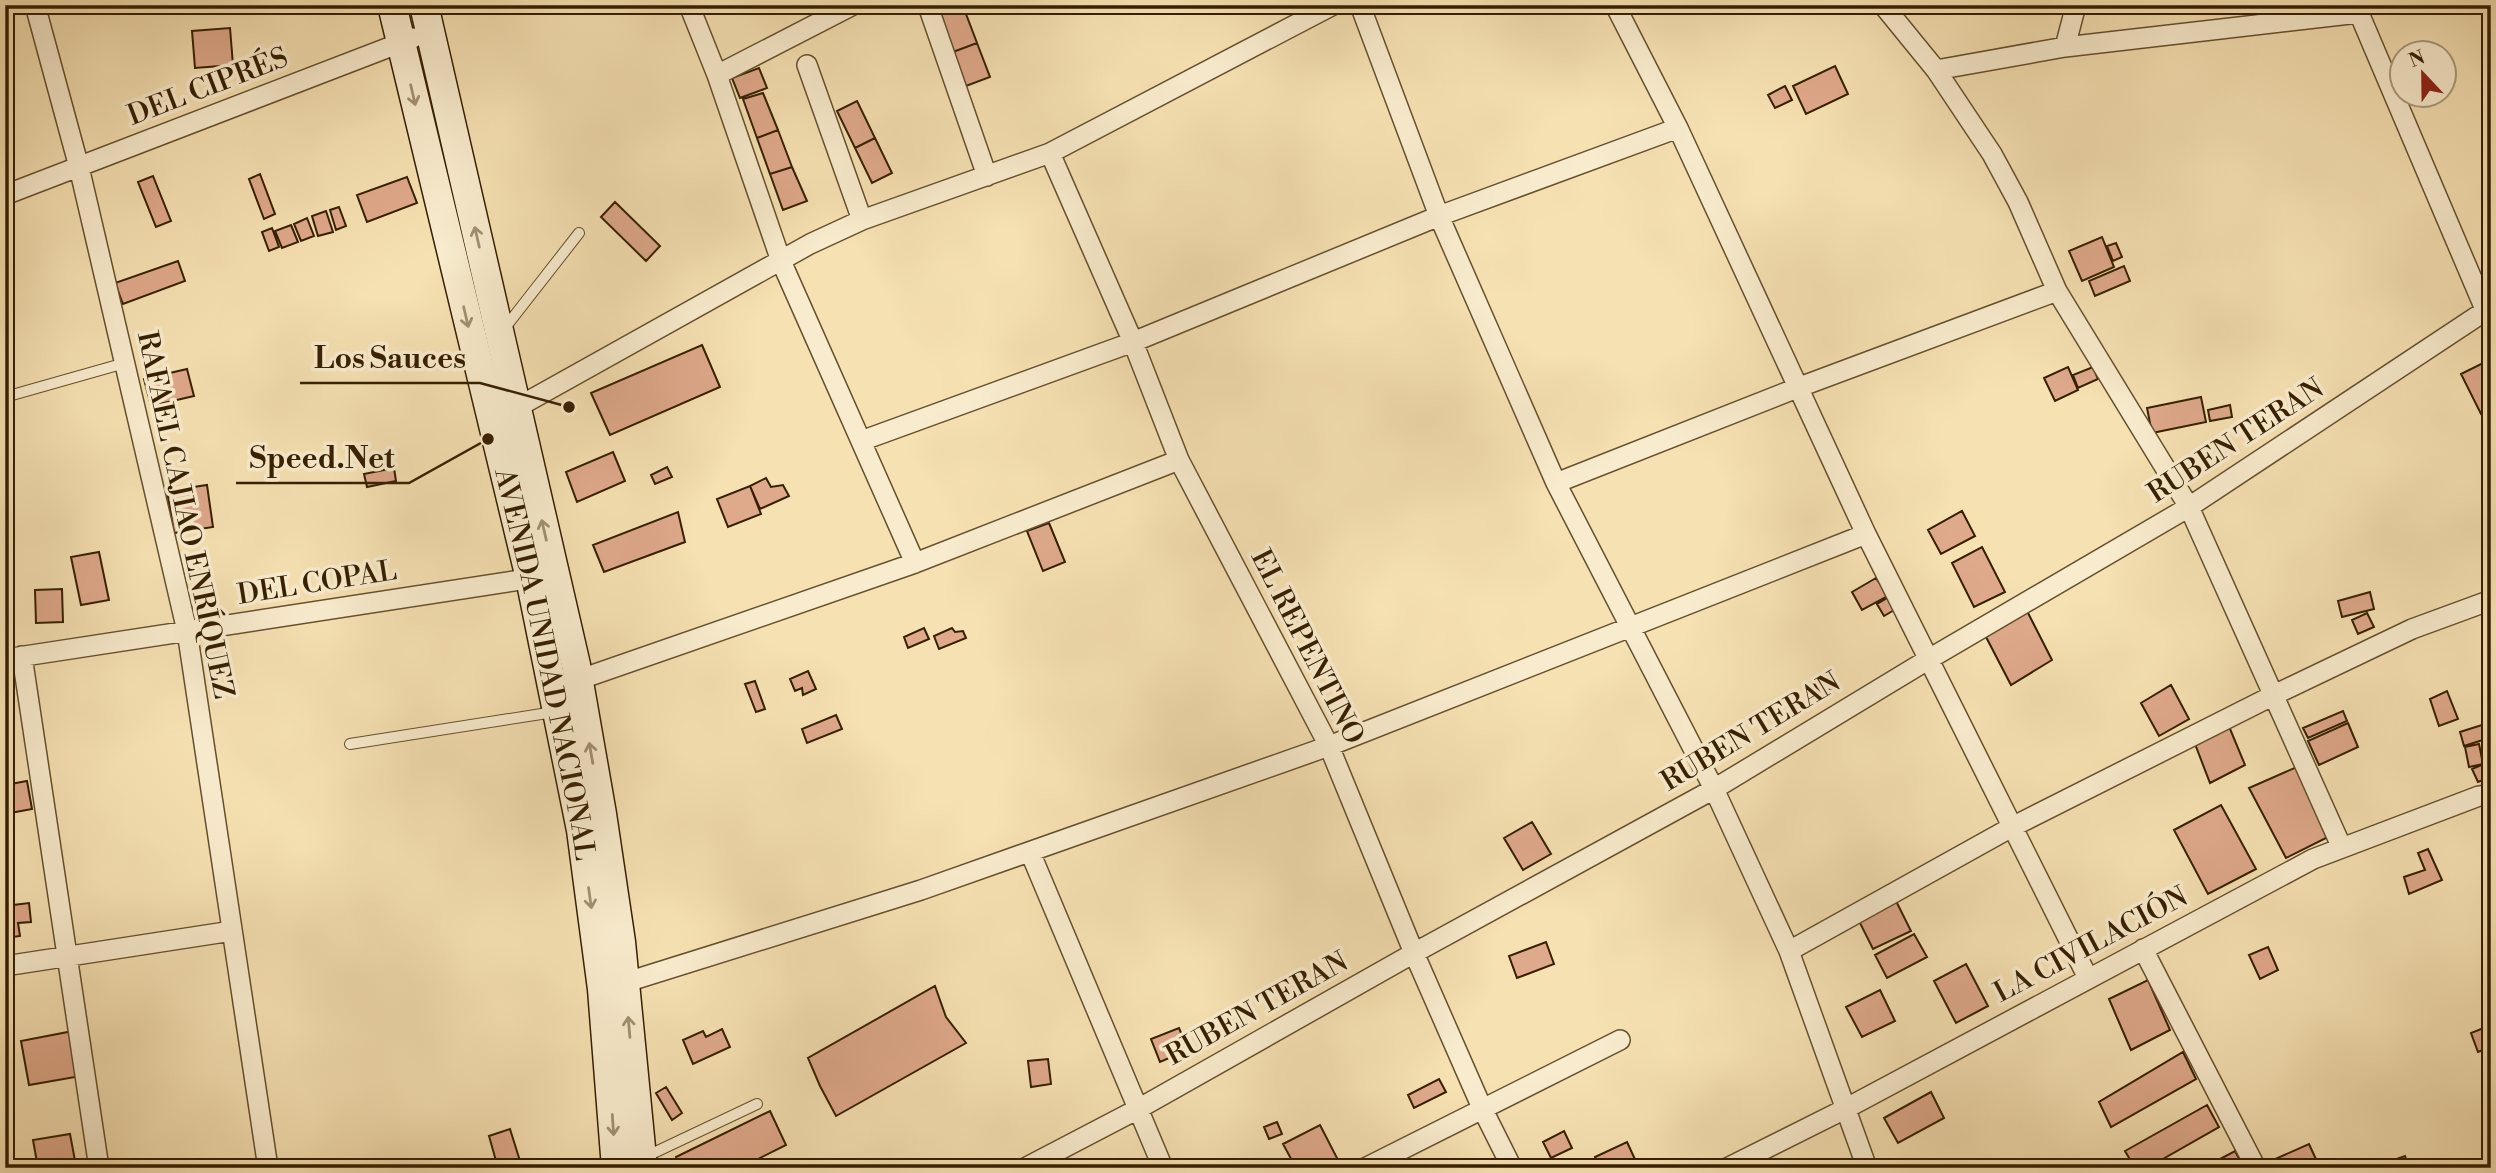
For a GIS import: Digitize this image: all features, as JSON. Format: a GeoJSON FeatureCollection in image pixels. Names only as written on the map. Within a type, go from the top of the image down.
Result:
{"type":"FeatureCollection","features":[{"type":"Feature","properties":{"kind":"main road","name":"AVENIDA UNIDAD NACIONAL"},"geometry":{"type":"LineString","coordinates":[[392,5],[542,577],[578,680],[602,814],[614,986],[634,1165]]}},
{"type":"Feature","properties":{"kind":"main road","name":"AVENIDA UNIDAD NACIONAL"},"geometry":{"type":"LineString","coordinates":[[427,18],[516,408],[542,577],[558,712],[614,986]]}},
{"type":"Feature","properties":{"kind":"street","name":"RAFAEL CAJIAO ENRÍQUEZ"},"geometry":{"type":"LineString","coordinates":[[35,5],[79,167],[187,631],[268,1168]]}},
{"type":"Feature","properties":{"kind":"street"},"geometry":{"type":"LineString","coordinates":[[689,5],[717,75],[781,261],[915,563]]}},
{"type":"Feature","properties":{"kind":"street"},"geometry":{"type":"LineString","coordinates":[[717,75],[853,5]]}},
{"type":"Feature","properties":{"kind":"street"},"geometry":{"type":"LineString","coordinates":[[516,408],[810,244],[862,220],[1050,153],[1334,5]]}},
{"type":"Feature","properties":{"kind":"street"},"geometry":{"type":"LineString","coordinates":[[1360,5],[1439,216],[1556,483],[1714,789],[1789,951],[1867,1168]]}},
{"type":"Feature","properties":{"kind":"street"},"geometry":{"type":"LineString","coordinates":[[1615,5],[1678,128],[1866,534],[2088,978]]}},
{"type":"Feature","properties":{"kind":"street"},"geometry":{"type":"LineString","coordinates":[[1883,5],[1936,70],[1992,154],[2018,202],[2057,291],[2189,508],[2342,848]]}},
{"type":"Feature","properties":{"kind":"street"},"geometry":{"type":"LineString","coordinates":[[2065,47],[2076,5]]}},
{"type":"Feature","properties":{"kind":"street"},"geometry":{"type":"LineString","coordinates":[[928,6],[987,176]]}},
{"type":"Feature","properties":{"kind":"street"},"geometry":{"type":"LineString","coordinates":[[1936,70],[2065,47],[2362,9],[2488,316]]}},
{"type":"Feature","properties":{"kind":"street","name":"DEL CIPRÉS"},"geometry":{"type":"LineString","coordinates":[[5,195],[401,43],[427,18]]}},
{"type":"Feature","properties":{"kind":"street"},"geometry":{"type":"LineString","coordinates":[[807,65],[862,220]]}},
{"type":"Feature","properties":{"kind":"street"},"geometry":{"type":"LineString","coordinates":[[861,442],[1133,342],[1439,216],[1678,128]]}},
{"type":"Feature","properties":{"kind":"street","name":"EL REPENTINO"},"geometry":{"type":"LineString","coordinates":[[1050,153],[1133,342],[1179,460],[1329,746],[1414,953],[1511,1168]]}},
{"type":"Feature","properties":{"kind":"street"},"geometry":{"type":"LineString","coordinates":[[1556,483],[1797,388],[2057,291]]}},
{"type":"Feature","properties":{"kind":"street","name":"RUBEN TERAN"},"geometry":{"type":"LineString","coordinates":[[1025,1168],[1138,1109],[1414,953],[1714,789],[1929,659],[2189,508],[2488,316]]}},
{"type":"Feature","properties":{"kind":"street"},"geometry":{"type":"LineString","coordinates":[[578,680],[915,563],[1179,460]]}},
{"type":"Feature","properties":{"kind":"street"},"geometry":{"type":"LineString","coordinates":[[614,986],[920,890],[1329,746],[1866,534]]}},
{"type":"Feature","properties":{"kind":"street","name":"DEL COPAL"},"geometry":{"type":"LineString","coordinates":[[14,658],[542,577]]}},
{"type":"Feature","properties":{"kind":"street"},"geometry":{"type":"LineString","coordinates":[[1789,951],[2012,827],[2274,695],[2412,629],[2491,600]]}},
{"type":"Feature","properties":{"kind":"street"},"geometry":{"type":"LineString","coordinates":[[14,658],[68,956],[99,1168]]}},
{"type":"Feature","properties":{"kind":"street","name":"LA CIVILACIÓN"},"geometry":{"type":"LineString","coordinates":[[1727,1168],[1845,1109],[2313,859],[2479,796],[2491,794]]}},
{"type":"Feature","properties":{"kind":"street"},"geometry":{"type":"LineString","coordinates":[[1030,852],[1163,1168]]}},
{"type":"Feature","properties":{"kind":"street"},"geometry":{"type":"LineString","coordinates":[[5,966],[232,931]]}},
{"type":"Feature","properties":{"kind":"street"},"geometry":{"type":"LineString","coordinates":[[2143,949],[2256,1168]]}},
{"type":"Feature","properties":{"kind":"street"},"geometry":{"type":"LineString","coordinates":[[1364,1168],[1620,1040]]}},
{"type":"Feature","properties":{"kind":"lane"},"geometry":{"type":"LineString","coordinates":[[500,335],[579,233]]}},
{"type":"Feature","properties":{"kind":"lane"},"geometry":{"type":"LineString","coordinates":[[5,397],[125,363]]}},
{"type":"Feature","properties":{"kind":"lane"},"geometry":{"type":"LineString","coordinates":[[350,744],[558,712]]}},
{"type":"Feature","properties":{"kind":"lane"},"geometry":{"type":"LineString","coordinates":[[634,1165],[757,1104]]}},
{"type":"Feature","properties":{"kind":"building"},"geometry":{"type":"Polygon","coordinates":[[[936,5],[963,5],[963,6],[939,15],[936,5]]]}},
{"type":"Feature","properties":{"kind":"building"},"geometry":{"type":"Polygon","coordinates":[[[963,6],[977,43],[953,52],[939,15],[963,6]]]}},
{"type":"Feature","properties":{"kind":"building"},"geometry":{"type":"Polygon","coordinates":[[[230,28],[233,65],[195,68],[192,31],[230,28]]]}},
{"type":"Feature","properties":{"kind":"building"},"geometry":{"type":"Polygon","coordinates":[[[977,43],[990,77],[966,86],[953,52],[977,43]]]}},
{"type":"Feature","properties":{"kind":"building"},"geometry":{"type":"Polygon","coordinates":[[[1835,66],[1848,94],[1806,114],[1793,86],[1835,66]]]}},
{"type":"Feature","properties":{"kind":"building"},"geometry":{"type":"Polygon","coordinates":[[[759,68],[767,88],[740,98],[732,78],[759,68]]]}},
{"type":"Feature","properties":{"kind":"building"},"geometry":{"type":"Polygon","coordinates":[[[1785,86],[1792,100],[1775,108],[1768,95],[1785,86]]]}},
{"type":"Feature","properties":{"kind":"building"},"geometry":{"type":"Polygon","coordinates":[[[763,93],[778,130],[757,138],[743,99],[763,93]]]}},
{"type":"Feature","properties":{"kind":"building"},"geometry":{"type":"Polygon","coordinates":[[[857,101],[875,138],[855,148],[837,111],[857,101]]]}},
{"type":"Feature","properties":{"kind":"building"},"geometry":{"type":"Polygon","coordinates":[[[778,130],[792,167],[770,174],[757,138],[778,130]]]}},
{"type":"Feature","properties":{"kind":"building"},"geometry":{"type":"Polygon","coordinates":[[[875,138],[892,173],[872,183],[855,148],[875,138]]]}},
{"type":"Feature","properties":{"kind":"building"},"geometry":{"type":"Polygon","coordinates":[[[792,167],[807,201],[783,210],[770,174],[792,167]]]}},
{"type":"Feature","properties":{"kind":"building"},"geometry":{"type":"Polygon","coordinates":[[[260,174],[275,214],[264,219],[249,179],[260,174]]]}},
{"type":"Feature","properties":{"kind":"building"},"geometry":{"type":"Polygon","coordinates":[[[153,176],[171,221],[156,227],[138,182],[153,176]]]}},
{"type":"Feature","properties":{"kind":"building"},"geometry":{"type":"Polygon","coordinates":[[[407,177],[417,203],[367,222],[357,195],[407,177]]]}},
{"type":"Feature","properties":{"kind":"building"},"geometry":{"type":"Polygon","coordinates":[[[615,202],[660,246],[646,261],[601,217],[615,202]]]}},
{"type":"Feature","properties":{"kind":"building"},"geometry":{"type":"Polygon","coordinates":[[[339,207],[346,226],[336,230],[330,210],[339,207]]]}},
{"type":"Feature","properties":{"kind":"building"},"geometry":{"type":"Polygon","coordinates":[[[326,211],[333,232],[318,236],[312,216],[326,211]]]}},
{"type":"Feature","properties":{"kind":"building"},"geometry":{"type":"Polygon","coordinates":[[[307,218],[314,236],[301,241],[294,224],[307,218]]]}},
{"type":"Feature","properties":{"kind":"building"},"geometry":{"type":"Polygon","coordinates":[[[291,225],[298,242],[282,248],[275,231],[291,225]]]}},
{"type":"Feature","properties":{"kind":"building"},"geometry":{"type":"Polygon","coordinates":[[[272,228],[279,247],[269,251],[262,232],[272,228]]]}},
{"type":"Feature","properties":{"kind":"building"},"geometry":{"type":"Polygon","coordinates":[[[2102,237],[2114,267],[2082,281],[2069,251],[2102,237]]]}},
{"type":"Feature","properties":{"kind":"building"},"geometry":{"type":"Polygon","coordinates":[[[2116,243],[2122,257],[2113,261],[2107,246],[2116,243]]]}},
{"type":"Feature","properties":{"kind":"building"},"geometry":{"type":"Polygon","coordinates":[[[178,261],[185,281],[123,304],[115,283],[178,261]]]}},
{"type":"Feature","properties":{"kind":"building"},"geometry":{"type":"Polygon","coordinates":[[[2124,266],[2130,281],[2095,296],[2089,281],[2124,266]]]}},
{"type":"Feature","properties":{"kind":"building"},"geometry":{"type":"Polygon","coordinates":[[[702,345],[720,387],[610,435],[591,393],[702,345]]]}},
{"type":"Feature","properties":{"kind":"building"},"geometry":{"type":"Polygon","coordinates":[[[2487,361],[2491,368],[2491,409],[2481,414],[2461,374],[2487,361]]]}},
{"type":"Feature","properties":{"kind":"building"},"geometry":{"type":"Polygon","coordinates":[[[2068,367],[2078,390],[2055,401],[2044,378],[2068,367]]]}},
{"type":"Feature","properties":{"kind":"building"},"geometry":{"type":"Polygon","coordinates":[[[2093,367],[2098,379],[2078,388],[2073,375],[2093,367]]]}},
{"type":"Feature","properties":{"kind":"building"},"geometry":{"type":"Polygon","coordinates":[[[187,369],[194,396],[151,406],[144,379],[187,369]]]}},
{"type":"Feature","properties":{"kind":"building"},"geometry":{"type":"Polygon","coordinates":[[[2201,397],[2206,422],[2152,433],[2147,408],[2201,397]]]}},
{"type":"Feature","properties":{"kind":"building"},"geometry":{"type":"Polygon","coordinates":[[[2230,405],[2232,417],[2210,421],[2208,410],[2230,405]]]}},
{"type":"Feature","properties":{"kind":"building"},"geometry":{"type":"Polygon","coordinates":[[[613,452],[625,481],[577,502],[566,472],[613,452]]]}},
{"type":"Feature","properties":{"kind":"building"},"geometry":{"type":"Polygon","coordinates":[[[667,467],[672,477],[655,484],[651,475],[667,467]]]}},
{"type":"Feature","properties":{"kind":"building"},"geometry":{"type":"Polygon","coordinates":[[[394,468],[396,481],[367,487],[364,474],[394,468]]]}},
{"type":"Feature","properties":{"kind":"building"},"geometry":{"type":"Polygon","coordinates":[[[766,478],[771,487],[783,485],[789,496],[760,509],[750,486],[766,478]]]}},
{"type":"Feature","properties":{"kind":"building"},"geometry":{"type":"Polygon","coordinates":[[[207,485],[213,527],[174,533],[167,491],[207,485]]]}},
{"type":"Feature","properties":{"kind":"building"},"geometry":{"type":"Polygon","coordinates":[[[750,486],[761,514],[728,527],[717,499],[750,486]]]}},
{"type":"Feature","properties":{"kind":"building"},"geometry":{"type":"Polygon","coordinates":[[[1962,511],[1975,536],[1941,554],[1928,530],[1962,511]]]}},
{"type":"Feature","properties":{"kind":"building"},"geometry":{"type":"Polygon","coordinates":[[[678,512],[685,542],[604,572],[593,545],[678,512]]]}},
{"type":"Feature","properties":{"kind":"building"},"geometry":{"type":"Polygon","coordinates":[[[1049,523],[1065,562],[1043,571],[1027,531],[1049,523]]]}},
{"type":"Feature","properties":{"kind":"building"},"geometry":{"type":"Polygon","coordinates":[[[1982,547],[2005,592],[1974,607],[1952,563],[1982,547]]]}},
{"type":"Feature","properties":{"kind":"building"},"geometry":{"type":"Polygon","coordinates":[[[99,552],[109,600],[81,605],[71,557],[99,552]]]}},
{"type":"Feature","properties":{"kind":"building"},"geometry":{"type":"Polygon","coordinates":[[[1876,578],[1888,596],[1862,610],[1852,592],[1876,578]]]}},
{"type":"Feature","properties":{"kind":"building"},"geometry":{"type":"Polygon","coordinates":[[[62,589],[63,622],[36,623],[35,590],[62,589]]]}},
{"type":"Feature","properties":{"kind":"building"},"geometry":{"type":"Polygon","coordinates":[[[2370,592],[2374,609],[2342,617],[2338,601],[2370,592]]]}},
{"type":"Feature","properties":{"kind":"building"},"geometry":{"type":"Polygon","coordinates":[[[1889,597],[1896,609],[1884,616],[1877,604],[1889,597]]]}},
{"type":"Feature","properties":{"kind":"building"},"geometry":{"type":"Polygon","coordinates":[[[2026,609],[2052,660],[2011,685],[1985,635],[2026,609]]]}},
{"type":"Feature","properties":{"kind":"building"},"geometry":{"type":"Polygon","coordinates":[[[2367,613],[2374,627],[2358,634],[2352,620],[2367,613]]]}},
{"type":"Feature","properties":{"kind":"building"},"geometry":{"type":"Polygon","coordinates":[[[924,628],[929,639],[908,648],[904,637],[924,628]]]}},
{"type":"Feature","properties":{"kind":"building"},"geometry":{"type":"Polygon","coordinates":[[[952,628],[955,632],[963,631],[966,638],[939,649],[934,636],[952,628]]]}},
{"type":"Feature","properties":{"kind":"building"},"geometry":{"type":"Polygon","coordinates":[[[808,671],[816,689],[803,695],[802,688],[795,691],[790,679],[808,671]]]}},
{"type":"Feature","properties":{"kind":"building"},"geometry":{"type":"Polygon","coordinates":[[[1826,675],[1833,688],[1821,695],[1813,682],[1826,675]]]}},
{"type":"Feature","properties":{"kind":"building"},"geometry":{"type":"Polygon","coordinates":[[[755,681],[765,709],[756,712],[745,684],[755,681]]]}},
{"type":"Feature","properties":{"kind":"building"},"geometry":{"type":"Polygon","coordinates":[[[2171,685],[2189,719],[2159,736],[2141,703],[2171,685]]]}},
{"type":"Feature","properties":{"kind":"building"},"geometry":{"type":"Polygon","coordinates":[[[2447,691],[2458,719],[2439,726],[2430,699],[2447,691]]]}},
{"type":"Feature","properties":{"kind":"building"},"geometry":{"type":"Polygon","coordinates":[[[2343,711],[2347,721],[2308,738],[2303,728],[2343,711]]]}},
{"type":"Feature","properties":{"kind":"building"},"geometry":{"type":"Polygon","coordinates":[[[836,715],[842,729],[807,743],[802,729],[836,715]]]}},
{"type":"Feature","properties":{"kind":"building"},"geometry":{"type":"Polygon","coordinates":[[[2348,723],[2358,747],[2319,765],[2308,741],[2348,723]]]}},
{"type":"Feature","properties":{"kind":"building"},"geometry":{"type":"Polygon","coordinates":[[[2228,724],[2245,765],[2210,783],[2195,744],[2228,724]]]}},
{"type":"Feature","properties":{"kind":"building"},"geometry":{"type":"Polygon","coordinates":[[[2485,724],[2489,738],[2464,746],[2460,732],[2485,724]]]}},
{"type":"Feature","properties":{"kind":"building"},"geometry":{"type":"Polygon","coordinates":[[[2479,744],[2483,764],[2469,767],[2465,747],[2479,744]]]}},
{"type":"Feature","properties":{"kind":"building"},"geometry":{"type":"Polygon","coordinates":[[[2491,761],[2491,777],[2478,782],[2472,769],[2491,761]]]}},
{"type":"Feature","properties":{"kind":"building"},"geometry":{"type":"Polygon","coordinates":[[[2299,766],[2330,836],[2286,858],[2249,788],[2299,766]]]}},
{"type":"Feature","properties":{"kind":"building"},"geometry":{"type":"Polygon","coordinates":[[[27,781],[32,809],[5,814],[5,785],[27,781]]]}},
{"type":"Feature","properties":{"kind":"building"},"geometry":{"type":"Polygon","coordinates":[[[2221,805],[2256,869],[2208,894],[2174,830],[2221,805]]]}},
{"type":"Feature","properties":{"kind":"building"},"geometry":{"type":"Polygon","coordinates":[[[1532,822],[1551,854],[1523,870],[1504,838],[1532,822]]]}},
{"type":"Feature","properties":{"kind":"building"},"geometry":{"type":"Polygon","coordinates":[[[2428,849],[2442,880],[2409,894],[2404,877],[2425,870],[2418,853],[2428,849]]]}},
{"type":"Feature","properties":{"kind":"building"},"geometry":{"type":"Polygon","coordinates":[[[1896,901],[1911,931],[1873,949],[1858,919],[1896,901]]]}},
{"type":"Feature","properties":{"kind":"building"},"geometry":{"type":"Polygon","coordinates":[[[29,903],[31,922],[18,923],[20,936],[5,938],[5,906],[29,903]]]}},
{"type":"Feature","properties":{"kind":"building"},"geometry":{"type":"Polygon","coordinates":[[[1914,934],[1927,957],[1887,978],[1875,955],[1914,934]]]}},
{"type":"Feature","properties":{"kind":"building"},"geometry":{"type":"Polygon","coordinates":[[[1546,942],[1554,964],[1517,978],[1509,956],[1546,942]]]}},
{"type":"Feature","properties":{"kind":"building"},"geometry":{"type":"Polygon","coordinates":[[[2268,947],[2278,970],[2260,979],[2249,955],[2268,947]]]}},
{"type":"Feature","properties":{"kind":"building"},"geometry":{"type":"Polygon","coordinates":[[[1966,964],[1988,1006],[1956,1023],[1934,981],[1966,964]]]}},
{"type":"Feature","properties":{"kind":"building"},"geometry":{"type":"Polygon","coordinates":[[[2148,980],[2170,1030],[2131,1050],[2109,999],[2148,980]]]}},
{"type":"Feature","properties":{"kind":"building"},"geometry":{"type":"Polygon","coordinates":[[[935,986],[946,1017],[966,1043],[836,1116],[808,1058],[935,986]]]}},
{"type":"Feature","properties":{"kind":"building"},"geometry":{"type":"Polygon","coordinates":[[[1880,990],[1895,1021],[1862,1037],[1846,1007],[1880,990]]]}},
{"type":"Feature","properties":{"kind":"building"},"geometry":{"type":"Polygon","coordinates":[[[2491,1025],[2491,1047],[2478,1052],[2471,1033],[2491,1025]]]}},
{"type":"Feature","properties":{"kind":"building"},"geometry":{"type":"Polygon","coordinates":[[[1179,1028],[1188,1050],[1160,1062],[1151,1039],[1179,1028]]]}},
{"type":"Feature","properties":{"kind":"building"},"geometry":{"type":"Polygon","coordinates":[[[722,1029],[730,1047],[693,1064],[683,1040],[703,1031],[706,1037],[722,1029]]]}},
{"type":"Feature","properties":{"kind":"building"},"geometry":{"type":"Polygon","coordinates":[[[73,1031],[81,1076],[29,1085],[21,1041],[73,1031]]]}},
{"type":"Feature","properties":{"kind":"building"},"geometry":{"type":"Polygon","coordinates":[[[2183,1052],[2196,1079],[2111,1127],[2099,1102],[2183,1052]]]}},
{"type":"Feature","properties":{"kind":"building"},"geometry":{"type":"Polygon","coordinates":[[[1048,1059],[1051,1084],[1031,1087],[1028,1061],[1048,1059]]]}},
{"type":"Feature","properties":{"kind":"building"},"geometry":{"type":"Polygon","coordinates":[[[1439,1079],[1446,1092],[1414,1108],[1408,1095],[1439,1079]]]}},
{"type":"Feature","properties":{"kind":"building"},"geometry":{"type":"Polygon","coordinates":[[[666,1087],[682,1113],[672,1120],[656,1093],[666,1087]]]}},
{"type":"Feature","properties":{"kind":"building"},"geometry":{"type":"Polygon","coordinates":[[[1931,1092],[1944,1118],[1898,1143],[1884,1118],[1931,1092]]]}},
{"type":"Feature","properties":{"kind":"building"},"geometry":{"type":"Polygon","coordinates":[[[2207,1105],[2219,1127],[2147,1168],[2135,1168],[2125,1151],[2207,1105]]]}},
{"type":"Feature","properties":{"kind":"building"},"geometry":{"type":"Polygon","coordinates":[[[770,1111],[786,1145],[740,1168],[682,1168],[676,1157],[770,1111]]]}},
{"type":"Feature","properties":{"kind":"building"},"geometry":{"type":"Polygon","coordinates":[[[1277,1122],[1282,1134],[1269,1139],[1264,1127],[1277,1122]]]}},
{"type":"Feature","properties":{"kind":"building"},"geometry":{"type":"Polygon","coordinates":[[[1320,1125],[1337,1158],[1319,1168],[1296,1168],[1283,1144],[1320,1125]]]}},
{"type":"Feature","properties":{"kind":"building"},"geometry":{"type":"Polygon","coordinates":[[[510,1129],[520,1161],[498,1168],[489,1136],[510,1129]]]}},
{"type":"Feature","properties":{"kind":"building"},"geometry":{"type":"Polygon","coordinates":[[[1564,1131],[1572,1148],[1551,1158],[1543,1142],[1564,1131]]]}},
{"type":"Feature","properties":{"kind":"building"},"geometry":{"type":"Polygon","coordinates":[[[70,1134],[76,1166],[38,1168],[33,1140],[70,1134]]]}},
{"type":"Feature","properties":{"kind":"building"},"geometry":{"type":"Polygon","coordinates":[[[1627,1142],[1639,1168],[1600,1168],[1595,1157],[1627,1142]]]}},
{"type":"Feature","properties":{"kind":"building"},"geometry":{"type":"Polygon","coordinates":[[[2309,1144],[2320,1168],[2266,1168],[2264,1164],[2309,1144]]]}},
{"type":"Feature","properties":{"kind":"building"},"geometry":{"type":"Polygon","coordinates":[[[2235,1151],[2244,1168],[2203,1168],[2235,1151]]]}},
{"type":"Feature","properties":{"kind":"building"},"geometry":{"type":"Polygon","coordinates":[[[2405,1156],[2409,1168],[2371,1168],[2405,1156]]]}},
{"type":"Feature","properties":{"kind":"building"},"geometry":{"type":"Polygon","coordinates":[[[1064,1157],[1069,1168],[1042,1168],[1064,1157]]]}},
{"type":"Feature","properties":{"kind":"place","name":"Los Sauces"},"geometry":{"type":"Point","coordinates":[569,407]}},
{"type":"Feature","properties":{"kind":"place","name":"Speed.Net"},"geometry":{"type":"Point","coordinates":[488,439]}}]}
